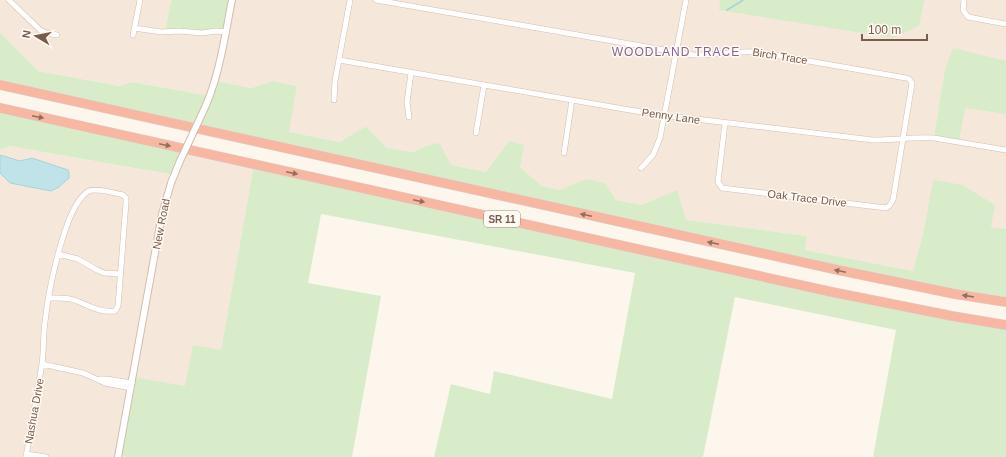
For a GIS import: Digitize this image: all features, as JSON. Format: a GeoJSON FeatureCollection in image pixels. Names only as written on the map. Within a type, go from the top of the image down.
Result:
{"type":"FeatureCollection","features":[{"type":"Feature","properties":{"kind":"highway","name":"SR 11"},"geometry":{"type":"LineString","coordinates":[[0,85],[838,270],[955,294],[1006,302]]}},
{"type":"Feature","properties":{"kind":"highway","name":"SR 11"},"geometry":{"type":"LineString","coordinates":[[0,108],[832,292],[915,309],[1006,325]]}},
{"type":"Feature","properties":{"kind":"street"},"geometry":{"type":"LineString","coordinates":[[9,0],[40,30],[57,35]]}},
{"type":"Feature","properties":{"kind":"street"},"geometry":{"type":"LineString","coordinates":[[133,35],[140,0]]}},
{"type":"Feature","properties":{"kind":"street","name":"New Road"},"geometry":{"type":"LineString","coordinates":[[118,457],[162,214],[170,182],[210,96],[216,78],[232,0]]}},
{"type":"Feature","properties":{"kind":"street"},"geometry":{"type":"LineString","coordinates":[[334,100],[335,81],[350,0]]}},
{"type":"Feature","properties":{"kind":"street","name":"Birch Trace"},"geometry":{"type":"LineString","coordinates":[[376,0],[676,52],[704,55],[740,51],[757,52],[906,78],[911,81],[913,85],[903,139]]}},
{"type":"Feature","properties":{"kind":"street"},"geometry":{"type":"LineString","coordinates":[[641,168],[651,157],[660,138],[686,0]]}},
{"type":"Feature","properties":{"kind":"street"},"geometry":{"type":"LineString","coordinates":[[964,0],[963,10],[968,17],[1006,24]]}},
{"type":"Feature","properties":{"kind":"street"},"geometry":{"type":"LineString","coordinates":[[134,28],[161,32],[226,32]]}},
{"type":"Feature","properties":{"kind":"street","name":"Penny Lane"},"geometry":{"type":"LineString","coordinates":[[339,60],[664,116],[873,140],[934,138],[1006,150]]}},
{"type":"Feature","properties":{"kind":"street"},"geometry":{"type":"LineString","coordinates":[[409,117],[407,102],[412,72]]}},
{"type":"Feature","properties":{"kind":"street"},"geometry":{"type":"LineString","coordinates":[[476,133],[484,85]]}},
{"type":"Feature","properties":{"kind":"street"},"geometry":{"type":"LineString","coordinates":[[564,152],[572,100]]}},
{"type":"Feature","properties":{"kind":"street","name":"Oak Trace Drive"},"geometry":{"type":"LineString","coordinates":[[725,123],[718,182],[722,188],[883,208],[888,207],[893,200],[903,139]]}},
{"type":"Feature","properties":{"kind":"street","name":"Nashua Drive"},"geometry":{"type":"LineString","coordinates":[[26,455],[44,353],[43,343],[49,298],[58,254],[70,217],[80,200],[87,192],[93,190],[117,193],[126,198],[121,274]]}},
{"type":"Feature","properties":{"kind":"street"},"geometry":{"type":"LineString","coordinates":[[49,298],[67,298],[93,308],[109,312],[115,311],[118,306],[121,274],[104,273],[78,259],[58,254]]}},
{"type":"Feature","properties":{"kind":"street"},"geometry":{"type":"LineString","coordinates":[[42,364],[83,373],[98,380],[106,379],[131,386]]}},
{"type":"Feature","properties":{"kind":"street"},"geometry":{"type":"LineString","coordinates":[[26,455],[46,457]]}},
{"type":"Feature","properties":{"kind":"shaded area"},"geometry":{"type":"Polygon","coordinates":[[[0,0],[171,0],[165,32],[232,0],[1006,0],[1006,229],[991,227],[924,230],[913,271],[805,250],[807,236],[685,220],[677,191],[642,205],[616,200],[605,183],[586,180],[560,190],[542,186],[520,167],[486,172],[451,165],[434,143],[413,152],[387,148],[366,126],[340,142],[288,132],[297,86],[273,81],[251,88],[215,82],[210,96],[132,82],[119,86],[38,71],[0,32],[0,0]]]}},
{"type":"Feature","properties":{"kind":"shaded area"},"geometry":{"type":"Polygon","coordinates":[[[9,146],[173,175],[186,149],[254,164],[221,350],[119,456],[127,457],[0,457],[0,150],[9,146]]]}},
{"type":"Feature","properties":{"kind":"green space"},"geometry":{"type":"Polygon","coordinates":[[[171,0],[232,0],[226,32],[165,32],[171,0]]]}},
{"type":"Feature","properties":{"kind":"green space"},"geometry":{"type":"Polygon","coordinates":[[[720,0],[924,0],[919,26],[893,38],[719,10],[720,0]]]}},
{"type":"Feature","properties":{"kind":"green space"},"geometry":{"type":"Polygon","coordinates":[[[0,32],[38,71],[119,86],[132,82],[210,96],[215,81],[251,88],[273,81],[297,86],[289,132],[340,142],[366,126],[387,148],[413,152],[434,143],[440,144],[451,165],[486,172],[509,141],[524,145],[520,167],[542,186],[560,190],[586,179],[605,183],[616,200],[642,205],[677,190],[686,220],[807,236],[805,250],[913,271],[924,230],[933,180],[963,185],[995,205],[991,227],[1006,229],[1006,302],[0,85],[0,32]]]}},
{"type":"Feature","properties":{"kind":"green space"},"geometry":{"type":"Polygon","coordinates":[[[953,48],[1006,61],[1006,114],[965,108],[959,142],[934,138],[945,69],[953,48]]]}},
{"type":"Feature","properties":{"kind":"green space"},"geometry":{"type":"Polygon","coordinates":[[[0,108],[186,149],[174,175],[9,146],[0,150],[0,108]]]}},
{"type":"Feature","properties":{"kind":"green space"},"geometry":{"type":"Polygon","coordinates":[[[254,164],[1006,325],[1006,457],[873,457],[896,330],[735,297],[703,457],[434,457],[451,384],[490,394],[494,371],[612,399],[635,273],[321,214],[308,283],[381,296],[352,457],[119,456],[133,377],[185,386],[193,345],[221,350],[254,164]]]}},
{"type":"Feature","properties":{"kind":"water"},"geometry":{"type":"Polygon","coordinates":[[[0,155],[20,161],[32,158],[68,170],[69,178],[59,187],[51,191],[10,183],[0,173],[0,155]]]}},
{"type":"Feature","properties":{"kind":"waterway"},"geometry":{"type":"LineString","coordinates":[[727,10],[743,0]]}},
{"type":"Feature","properties":{"kind":"district","name":"WOODLAND TRACE"},"geometry":{"type":"Point","coordinates":[676,52]}}]}
